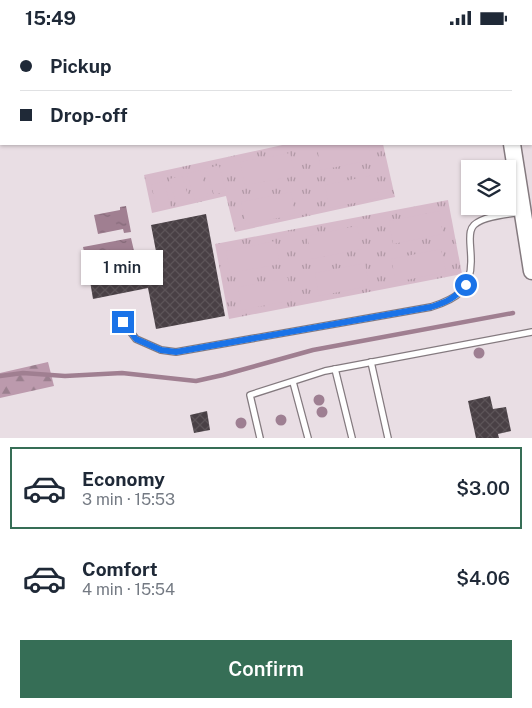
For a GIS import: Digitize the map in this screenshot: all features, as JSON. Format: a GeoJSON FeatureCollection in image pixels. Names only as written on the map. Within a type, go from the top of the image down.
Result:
{"type":"FeatureCollection","features":[{"type":"Feature","properties":{"kind":"main road"},"geometry":{"type":"LineString","coordinates":[[512,145],[532,271]]}},
{"type":"Feature","properties":{"kind":"lane"},"geometry":{"type":"LineString","coordinates":[[123,322],[136,339],[161,350],[176,352],[442,304],[457,296],[466,285],[471,272],[470,231],[473,226],[492,217],[522,212]]}},
{"type":"Feature","properties":{"kind":"lane"},"geometry":{"type":"LineString","coordinates":[[260,438],[250,395],[325,371],[532,332]]}},
{"type":"Feature","properties":{"kind":"lane"},"geometry":{"type":"LineString","coordinates":[[372,362],[388,438]]}},
{"type":"Feature","properties":{"kind":"lane"},"geometry":{"type":"LineString","coordinates":[[335,369],[352,438]]}},
{"type":"Feature","properties":{"kind":"lane"},"geometry":{"type":"LineString","coordinates":[[293,382],[308,438]]}},
{"type":"Feature","properties":{"kind":"green space"},"geometry":{"type":"Polygon","coordinates":[[[282,145],[383,145],[395,197],[235,232],[226,196],[152,213],[144,175],[282,145]]]}},
{"type":"Feature","properties":{"kind":"green space"},"geometry":{"type":"Polygon","coordinates":[[[328,145],[368,145],[371,160],[321,170],[317,147],[328,145]]]}},
{"type":"Feature","properties":{"kind":"green space"},"geometry":{"type":"Polygon","coordinates":[[[290,153],[295,176],[245,185],[240,162],[290,153]]]}},
{"type":"Feature","properties":{"kind":"green space"},"geometry":{"type":"Polygon","coordinates":[[[219,165],[226,191],[214,195],[206,169],[219,165]]]}},
{"type":"Feature","properties":{"kind":"green space"},"geometry":{"type":"Polygon","coordinates":[[[200,170],[208,196],[195,200],[187,174],[200,170]]]}},
{"type":"Feature","properties":{"kind":"green space"},"geometry":{"type":"Polygon","coordinates":[[[374,175],[379,198],[329,208],[325,185],[374,175]]]}},
{"type":"Feature","properties":{"kind":"green space"},"geometry":{"type":"Polygon","coordinates":[[[182,176],[190,202],[177,206],[169,179],[182,176]]]}},
{"type":"Feature","properties":{"kind":"green space"},"geometry":{"type":"Polygon","coordinates":[[[164,181],[171,207],[158,211],[151,185],[164,181]]]}},
{"type":"Feature","properties":{"kind":"green space"},"geometry":{"type":"Polygon","coordinates":[[[291,192],[295,215],[246,224],[241,202],[291,192]]]}},
{"type":"Feature","properties":{"kind":"green space"},"geometry":{"type":"Polygon","coordinates":[[[448,200],[462,274],[229,319],[215,244],[448,200]]]}},
{"type":"Feature","properties":{"kind":"green space"},"geometry":{"type":"Polygon","coordinates":[[[439,211],[443,234],[393,244],[389,221],[439,211]]]}},
{"type":"Feature","properties":{"kind":"green space"},"geometry":{"type":"Polygon","coordinates":[[[357,226],[362,249],[312,259],[307,236],[357,226]]]}},
{"type":"Feature","properties":{"kind":"green space"},"geometry":{"type":"Polygon","coordinates":[[[275,241],[280,264],[230,273],[226,251],[275,241]]]}},
{"type":"Feature","properties":{"kind":"green space"},"geometry":{"type":"Polygon","coordinates":[[[441,249],[446,272],[396,282],[391,259],[441,249]]]}},
{"type":"Feature","properties":{"kind":"green space"},"geometry":{"type":"Polygon","coordinates":[[[365,263],[369,286],[319,296],[315,273],[365,263]]]}},
{"type":"Feature","properties":{"kind":"green space"},"geometry":{"type":"Polygon","coordinates":[[[288,278],[292,300],[242,310],[238,287],[288,278]]]}},
{"type":"Feature","properties":{"kind":"green space"},"geometry":{"type":"Polygon","coordinates":[[[48,362],[54,386],[0,398],[0,373],[48,362]]]}},
{"type":"Feature","properties":{"kind":"water"},"geometry":{"type":"Polygon","coordinates":[[[126,206],[131,232],[124,233],[123,229],[98,234],[94,215],[120,210],[120,207],[126,206]]]}},
{"type":"Feature","properties":{"kind":"water"},"geometry":{"type":"Polygon","coordinates":[[[131,238],[138,268],[131,269],[130,266],[89,274],[83,247],[131,238]]]}},
{"type":"Feature","properties":{"kind":"building"},"geometry":{"type":"Polygon","coordinates":[[[206,214],[225,316],[156,329],[148,288],[93,299],[90,281],[159,267],[151,225],[206,214]]]}},
{"type":"Feature","properties":{"kind":"building"},"geometry":{"type":"Polygon","coordinates":[[[490,396],[493,409],[506,407],[511,431],[498,434],[499,438],[476,438],[468,401],[490,396]]]}},
{"type":"Feature","properties":{"kind":"building"},"geometry":{"type":"Polygon","coordinates":[[[207,411],[210,430],[194,433],[190,415],[207,411]]]}},
{"type":"Feature","properties":{"kind":"waterway"},"geometry":{"type":"LineString","coordinates":[[0,376],[23,373],[65,376],[122,373],[196,381],[313,350],[513,313]]}},
{"type":"Feature","properties":{"kind":"route"},"geometry":{"type":"LineString","coordinates":[[123,322],[136,339],[161,350],[176,352],[431,307],[442,304],[457,296],[466,285]]}}]}
